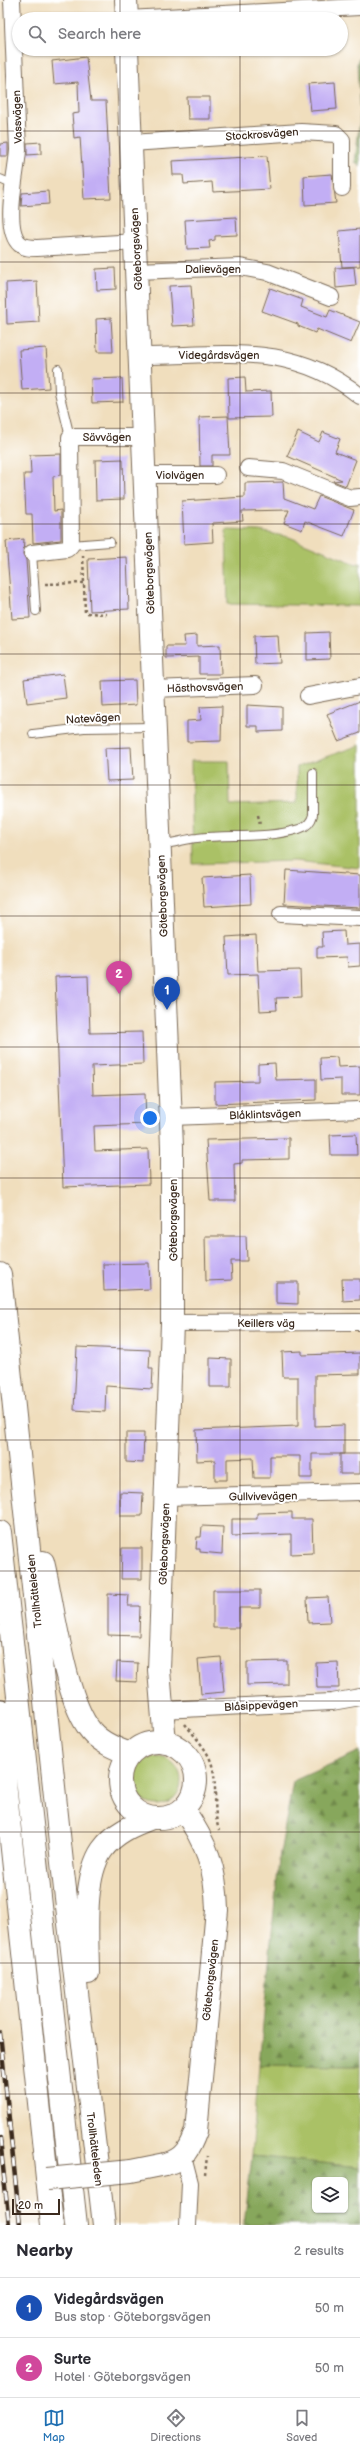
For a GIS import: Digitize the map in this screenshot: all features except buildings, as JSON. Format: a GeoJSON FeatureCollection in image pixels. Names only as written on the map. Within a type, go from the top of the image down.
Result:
{"type":"FeatureCollection","features":[{"type":"Feature","properties":{"kind":"main road"},"geometry":{"type":"LineString","coordinates":[[126,0],[127,12]]}},
{"type":"Feature","properties":{"kind":"main road","name":"Göteborgsvägen"},"geometry":{"type":"LineString","coordinates":[[128,56],[171,1117],[172,1323],[159,1670],[161,1710],[165,1743]]}},
{"type":"Feature","properties":{"kind":"main road","name":"Trollhätteleden"},"geometry":{"type":"LineString","coordinates":[[0,1274],[85,2073],[104,2225]]}},
{"type":"Feature","properties":{"kind":"main road"},"geometry":{"type":"LineString","coordinates":[[22,1476],[74,1700],[91,1731],[104,1742],[130,1754]]}},
{"type":"Feature","properties":{"kind":"main road"},"geometry":{"type":"LineString","coordinates":[[0,1532],[76,2225]]}},
{"type":"Feature","properties":{"kind":"main road"},"geometry":{"type":"LineString","coordinates":[[0,1710],[6,1793],[52,2225]]}},
{"type":"Feature","properties":{"kind":"main road"},"geometry":{"type":"LineString","coordinates":[[85,2073],[88,1910],[94,1870],[102,1850],[116,1835],[134,1825],[152,1818],[168,1817],[183,1809],[193,1794],[196,1783],[195,1771],[190,1760],[182,1751],[165,1743],[144,1745],[130,1754],[121,1771],[121,1790],[125,1800],[134,1810],[152,1818]]}},
{"type":"Feature","properties":{"kind":"main road","name":"Göteborgsvägen"},"geometry":{"type":"LineString","coordinates":[[175,2160],[190,2148],[196,2131],[217,1910],[216,1888],[210,1857],[197,1831],[183,1809]]}},
{"type":"Feature","properties":{"kind":"main road"},"geometry":{"type":"LineString","coordinates":[[47,2179],[131,2171],[175,2160]]}},
{"type":"Feature","properties":{"kind":"street","name":"Vassvägen"},"geometry":{"type":"LineString","coordinates":[[12,0],[12,12]]}},
{"type":"Feature","properties":{"kind":"street"},"geometry":{"type":"LineString","coordinates":[[263,12],[360,7]]}},
{"type":"Feature","properties":{"kind":"street","name":"Vassvägen"},"geometry":{"type":"LineString","coordinates":[[14,56],[18,170],[7,182],[12,199],[13,229],[20,244],[28,247],[136,242]]}},
{"type":"Feature","properties":{"kind":"street","name":"Stockrosvägen"},"geometry":{"type":"LineString","coordinates":[[131,143],[301,132],[336,134],[342,140],[342,188]]}},
{"type":"Feature","properties":{"kind":"street","name":"Dalievägen"},"geometry":{"type":"LineString","coordinates":[[138,271],[240,267],[267,272],[331,297]]}},
{"type":"Feature","properties":{"kind":"street","name":"Videgårdsvägen"},"geometry":{"type":"LineString","coordinates":[[140,356],[250,353],[281,357],[316,369],[360,396]]}},
{"type":"Feature","properties":{"kind":"street"},"geometry":{"type":"LineString","coordinates":[[32,553],[67,549],[77,545],[70,437]]}},
{"type":"Feature","properties":{"kind":"street","name":"Sävvägen"},"geometry":{"type":"LineString","coordinates":[[70,437],[144,437]]}},
{"type":"Feature","properties":{"kind":"street"},"geometry":{"type":"LineString","coordinates":[[248,468],[283,471],[350,498],[360,497]]}},
{"type":"Feature","properties":{"kind":"street","name":"Violvägen"},"geometry":{"type":"LineString","coordinates":[[145,475],[216,475]]}},
{"type":"Feature","properties":{"kind":"street","name":"Hästhovsvägen"},"geometry":{"type":"LineString","coordinates":[[154,689],[256,685]]}},
{"type":"Feature","properties":{"kind":"street"},"geometry":{"type":"LineString","coordinates":[[308,696],[360,686]]}},
{"type":"Feature","properties":{"kind":"street"},"geometry":{"type":"LineString","coordinates":[[281,914],[360,918]]}},
{"type":"Feature","properties":{"kind":"street","name":"Blåklintsvägen"},"geometry":{"type":"LineString","coordinates":[[171,1117],[360,1110]]}},
{"type":"Feature","properties":{"kind":"street","name":"Keillers väg"},"geometry":{"type":"LineString","coordinates":[[172,1323],[360,1322]]}},
{"type":"Feature","properties":{"kind":"street","name":"Gullvivevägen"},"geometry":{"type":"LineString","coordinates":[[165,1497],[360,1492]]}},
{"type":"Feature","properties":{"kind":"street","name":"Blåsippevägen"},"geometry":{"type":"LineString","coordinates":[[161,1710],[332,1702],[360,1697]]}},
{"type":"Feature","properties":{"kind":"street"},"geometry":{"type":"LineString","coordinates":[[175,2160],[190,2184],[188,2225]]}},
{"type":"Feature","properties":{"kind":"lane"},"geometry":{"type":"LineString","coordinates":[[58,369],[59,392],[70,437]]}},
{"type":"Feature","properties":{"kind":"lane"},"geometry":{"type":"LineString","coordinates":[[77,545],[110,542]]}},
{"type":"Feature","properties":{"kind":"lane"},"geometry":{"type":"LineString","coordinates":[[32,553],[36,610]]}},
{"type":"Feature","properties":{"kind":"lane","name":"Natevägen"},"geometry":{"type":"LineString","coordinates":[[33,734],[84,728],[155,727]]}},
{"type":"Feature","properties":{"kind":"lane"},"geometry":{"type":"LineString","coordinates":[[160,844],[196,838],[261,834],[299,829],[306,826],[312,821],[313,815],[313,773]]}},
{"type":"Feature","properties":{"kind":"path"},"geometry":{"type":"LineString","coordinates":[[77,545],[84,583],[85,613],[107,614]]}},
{"type":"Feature","properties":{"kind":"path"},"geometry":{"type":"LineString","coordinates":[[34,584],[84,583]]}},
{"type":"Feature","properties":{"kind":"green space"},"geometry":{"type":"Polygon","coordinates":[[[360,57],[360,118],[357,62],[360,57]]]}},
{"type":"Feature","properties":{"kind":"green space"},"geometry":{"type":"Polygon","coordinates":[[[360,118],[360,166],[355,162],[360,118]]]}},
{"type":"Feature","properties":{"kind":"green space"},"geometry":{"type":"Polygon","coordinates":[[[226,530],[259,531],[289,537],[356,564],[360,563],[360,606],[228,604],[226,530]]]}},
{"type":"Feature","properties":{"kind":"green space"},"geometry":{"type":"Polygon","coordinates":[[[360,745],[360,868],[295,861],[193,864],[191,761],[229,761],[230,805],[297,803],[297,767],[360,745]]]}},
{"type":"Feature","properties":{"kind":"green space"},"geometry":{"type":"Polygon","coordinates":[[[360,1751],[360,2066],[259,2065],[279,1859],[293,1781],[360,1751]]]}},
{"type":"Feature","properties":{"kind":"green space"},"geometry":{"type":"Polygon","coordinates":[[[157,1757],[166,1759],[174,1764],[179,1772],[181,1781],[179,1790],[174,1798],[166,1803],[157,1805],[148,1803],[140,1798],[135,1790],[133,1781],[135,1772],[140,1764],[148,1759],[157,1757]]]}},
{"type":"Feature","properties":{"kind":"green space"},"geometry":{"type":"Polygon","coordinates":[[[259,2065],[360,2066],[360,2167],[252,2156],[259,2065]]]}},
{"type":"Feature","properties":{"kind":"green space"},"geometry":{"type":"Polygon","coordinates":[[[252,2156],[360,2167],[360,2225],[244,2225],[252,2156]]]}},
{"type":"Feature","properties":{"kind":"railway"},"geometry":{"type":"LineString","coordinates":[[0,2033],[20,2225]]}},
{"type":"Feature","properties":{"kind":"railway"},"geometry":{"type":"LineString","coordinates":[[0,2138],[9,2225]]}},
{"type":"Feature","properties":{"kind":"place","name":"Surte"},"geometry":{"type":"Point","coordinates":[119,994]}},
{"type":"Feature","properties":{"kind":"place","name":"Videgårdsvägen"},"geometry":{"type":"Point","coordinates":[167,1010]}}]}
